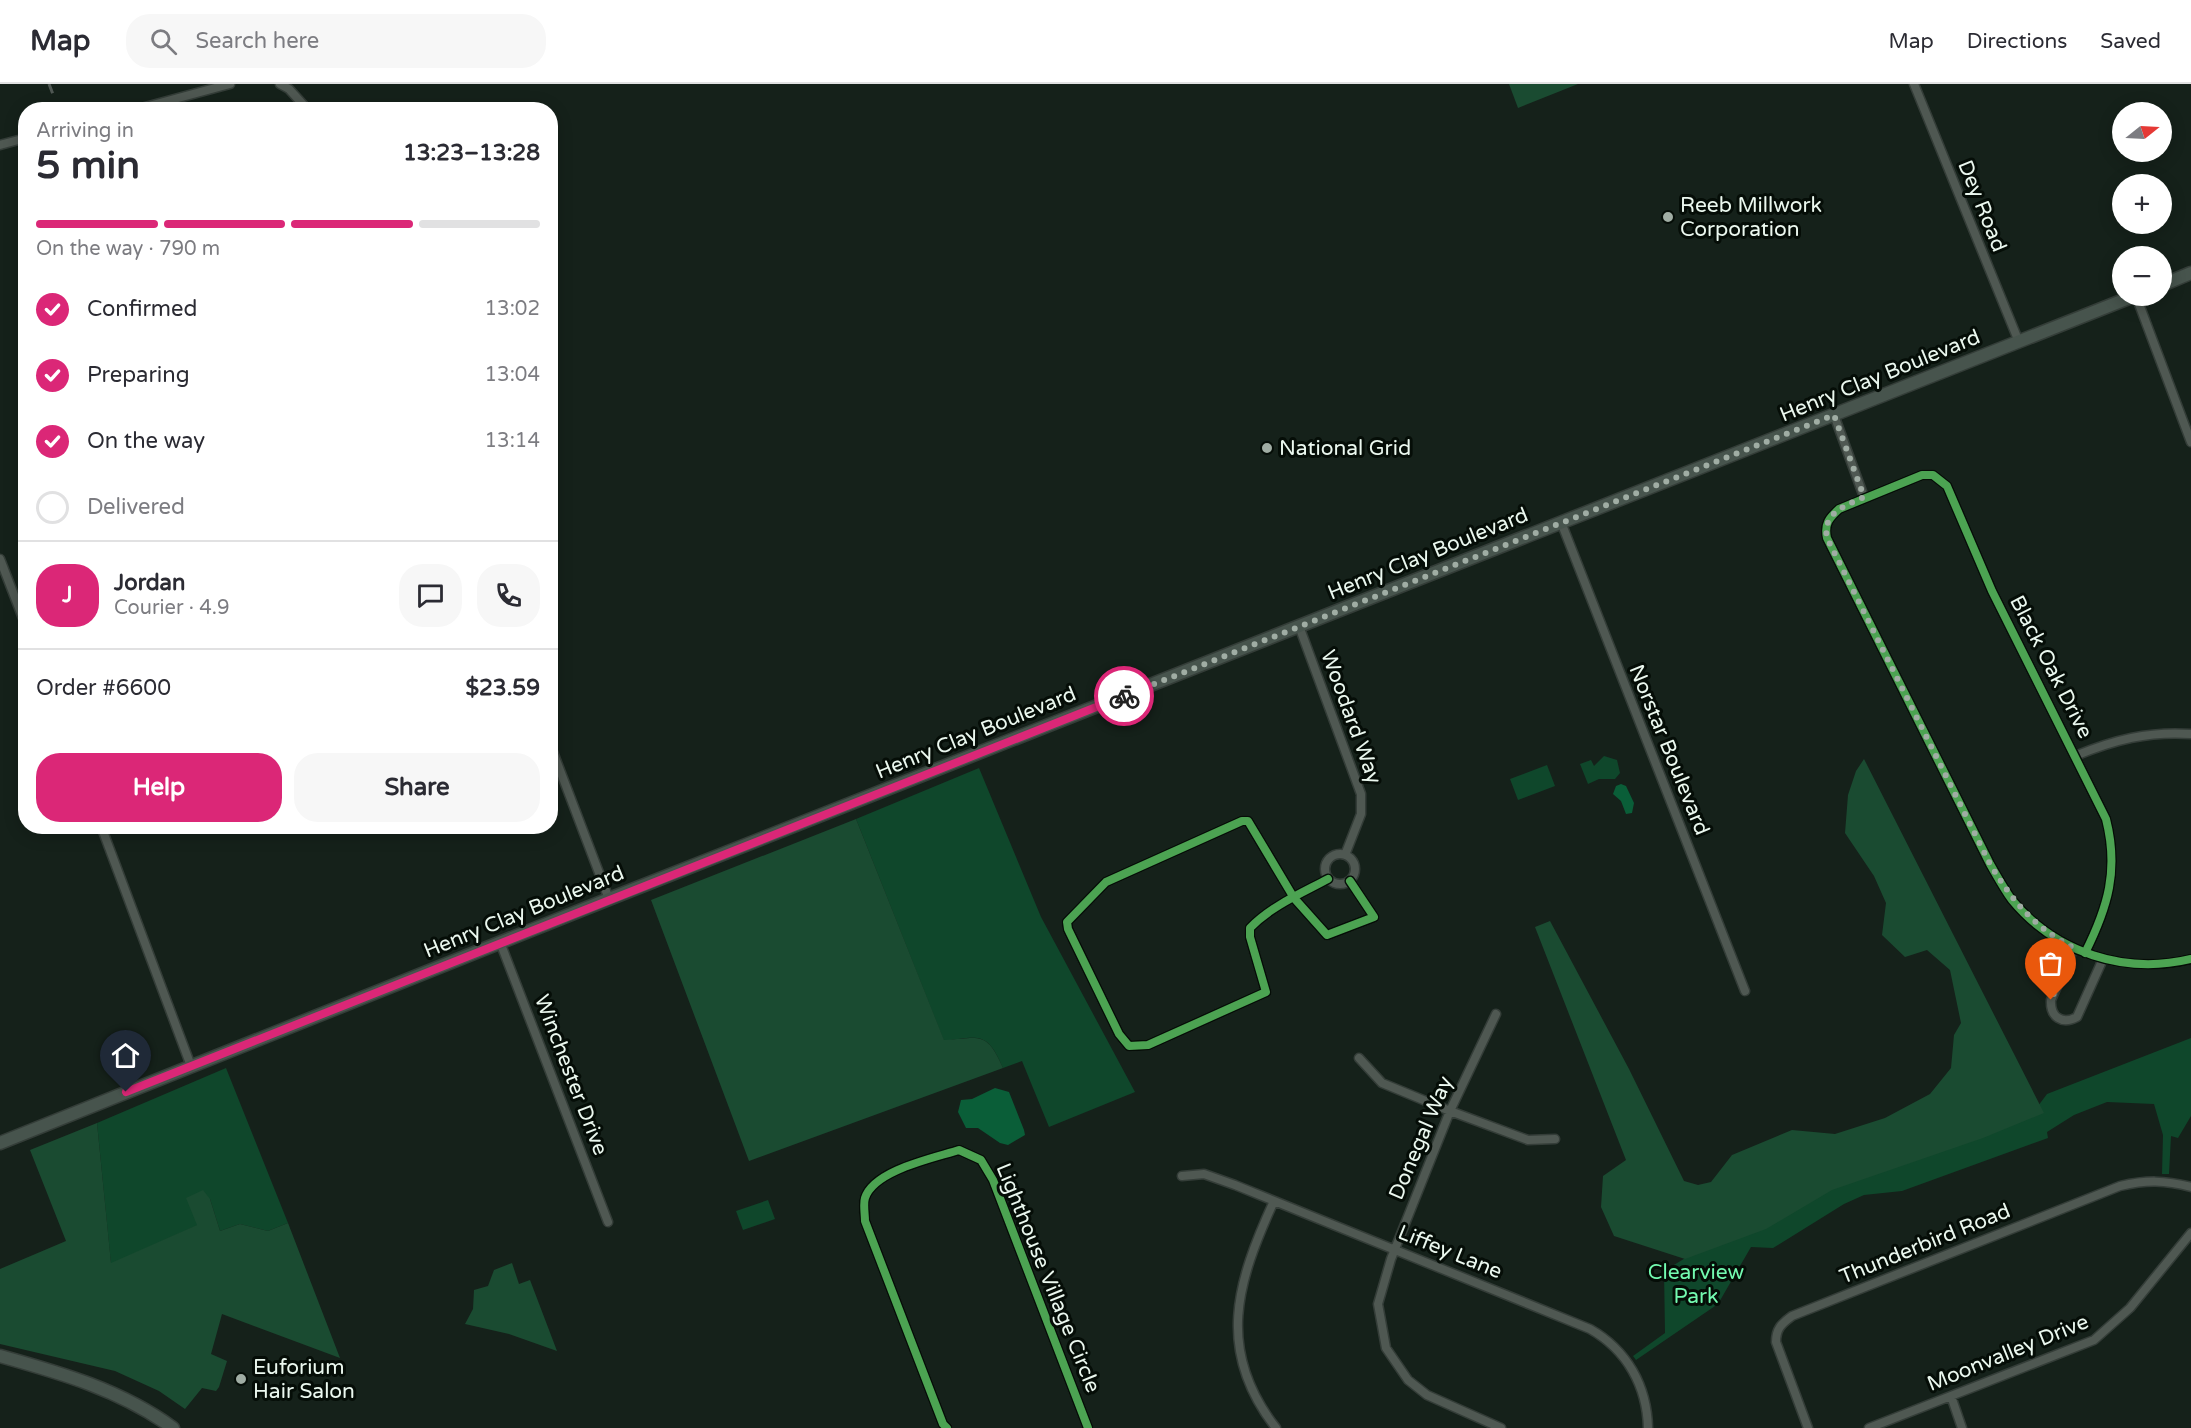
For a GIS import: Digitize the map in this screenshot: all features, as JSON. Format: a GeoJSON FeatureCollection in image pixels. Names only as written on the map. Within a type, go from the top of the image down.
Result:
{"type":"FeatureCollection","features":[{"type":"Feature","properties":{"kind":"main road"},"geometry":{"type":"LineString","coordinates":[[2172,281],[2191,273]]}},
{"type":"Feature","properties":{"kind":"main road","name":"Henry Clay Boulevard"},"geometry":{"type":"LineString","coordinates":[[0,1143],[500,942],[2112,305]]}},
{"type":"Feature","properties":{"kind":"main road"},"geometry":{"type":"LineString","coordinates":[[0,1356],[80,1379],[116,1394],[173,1428]]}},
{"type":"Feature","properties":{"kind":"street"},"geometry":{"type":"LineString","coordinates":[[164,102],[230,84]]}},
{"type":"Feature","properties":{"kind":"street"},"geometry":{"type":"LineString","coordinates":[[280,84],[289,89],[301,102]]}},
{"type":"Feature","properties":{"kind":"street","name":"Dey Road"},"geometry":{"type":"LineString","coordinates":[[1914,84],[2019,342]]}},
{"type":"Feature","properties":{"kind":"street"},"geometry":{"type":"LineString","coordinates":[[0,145],[18,140]]}},
{"type":"Feature","properties":{"kind":"street"},"geometry":{"type":"LineString","coordinates":[[2139,306],[2191,442]]}},
{"type":"Feature","properties":{"kind":"street"},"geometry":{"type":"LineString","coordinates":[[1834,415],[1864,497],[1839,509],[1829,518],[1825,528],[1827,538],[2011,899],[2032,921],[2085,953],[2103,959],[2149,966],[2191,959]]}},
{"type":"Feature","properties":{"kind":"street","name":"Black Oak Drive"},"geometry":{"type":"LineString","coordinates":[[1864,497],[1922,475],[1943,480],[1992,591],[2106,819],[2112,844],[2113,872],[2109,892],[2085,953]]}},
{"type":"Feature","properties":{"kind":"street","name":"Norstar Boulevard"},"geometry":{"type":"LineString","coordinates":[[1561,522],[1744,991]]}},
{"type":"Feature","properties":{"kind":"street"},"geometry":{"type":"LineString","coordinates":[[0,559],[18,605]]}},
{"type":"Feature","properties":{"kind":"street","name":"Woodard Way"},"geometry":{"type":"LineString","coordinates":[[1299,626],[1362,799],[1356,833],[1345,855],[1336,855],[1329,859],[1325,871],[1328,879]]}},
{"type":"Feature","properties":{"kind":"street"},"geometry":{"type":"LineString","coordinates":[[2075,756],[2112,741],[2136,735],[2191,734]]}},
{"type":"Feature","properties":{"kind":"street"},"geometry":{"type":"LineString","coordinates":[[558,765],[609,899]]}},
{"type":"Feature","properties":{"kind":"street"},"geometry":{"type":"LineString","coordinates":[[1350,881],[1336,884],[1328,879],[1294,898],[1261,917],[1250,928],[1250,937],[1266,992],[1148,1046],[1129,1046],[1119,1034],[1068,929],[1067,922],[1106,882],[1242,821],[1248,821],[1294,898],[1327,935],[1374,917],[1350,881]]}},
{"type":"Feature","properties":{"kind":"street"},"geometry":{"type":"LineString","coordinates":[[104,834],[191,1066]]}},
{"type":"Feature","properties":{"kind":"street"},"geometry":{"type":"LineString","coordinates":[[1345,855],[1355,866],[1350,881]]}},
{"type":"Feature","properties":{"kind":"street","name":"Winchester Drive"},"geometry":{"type":"LineString","coordinates":[[500,942],[608,1222]]}},
{"type":"Feature","properties":{"kind":"street"},"geometry":{"type":"LineString","coordinates":[[2074,948],[2051,1000],[2050,1009],[2054,1016],[2067,1022],[2077,1017],[2103,959]]}},
{"type":"Feature","properties":{"kind":"street","name":"Donegal Way"},"geometry":{"type":"LineString","coordinates":[[1496,1014],[1450,1111],[1394,1250],[1378,1304],[1386,1348],[1408,1380],[1427,1395],[1501,1428]]}},
{"type":"Feature","properties":{"kind":"street"},"geometry":{"type":"LineString","coordinates":[[1359,1058],[1382,1083],[1450,1111],[1528,1140],[1555,1138]]}},
{"type":"Feature","properties":{"kind":"street","name":"Lighthouse Village Circle"},"geometry":{"type":"LineString","coordinates":[[946,1428],[865,1221],[864,1198],[872,1186],[894,1171],[959,1150],[981,1160],[993,1180],[1088,1428]]}},
{"type":"Feature","properties":{"kind":"street","name":"Liffey Lane"},"geometry":{"type":"LineString","coordinates":[[1182,1176],[1204,1174],[1599,1334],[1616,1349],[1634,1372],[1647,1409],[1648,1428]]}},
{"type":"Feature","properties":{"kind":"street","name":"Thunderbird Road"},"geometry":{"type":"LineString","coordinates":[[1808,1428],[1776,1342],[1776,1332],[1781,1324],[1792,1317],[2120,1186],[2148,1180],[2170,1181],[2191,1187]]}},
{"type":"Feature","properties":{"kind":"street"},"geometry":{"type":"LineString","coordinates":[[1274,1201],[1253,1248],[1241,1284],[1238,1331],[1250,1384],[1261,1407],[1276,1428]]}},
{"type":"Feature","properties":{"kind":"street","name":"Moonvalley Drive"},"geometry":{"type":"LineString","coordinates":[[1869,1428],[2094,1340],[2130,1308],[2191,1233]]}},
{"type":"Feature","properties":{"kind":"street"},"geometry":{"type":"LineString","coordinates":[[1951,1396],[1962,1428]]}},
{"type":"Feature","properties":{"kind":"green space"},"geometry":{"type":"Polygon","coordinates":[[[1604,756],[1617,760],[1620,773],[1615,779],[1599,779],[1588,784],[1580,764],[1591,760],[1594,766],[1604,756]]]}},
{"type":"Feature","properties":{"kind":"green space"},"geometry":{"type":"Polygon","coordinates":[[[1547,765],[1555,786],[1518,800],[1510,779],[1547,765]]]}},
{"type":"Feature","properties":{"kind":"green space"},"geometry":{"type":"Polygon","coordinates":[[[979,768],[1041,917],[1135,1092],[1049,1127],[1022,1061],[1003,1068],[992,1048],[981,1039],[944,1041],[856,819],[979,768]]]}},
{"type":"Feature","properties":{"kind":"green space","name":"Clearview Park"},"geometry":{"type":"Polygon","coordinates":[[[2191,1038],[2191,1116],[2178,1138],[2171,1136],[2169,1174],[2162,1174],[2163,1135],[2154,1104],[2107,1102],[2074,1115],[2047,1132],[2048,1138],[1902,1191],[1864,1195],[1844,1204],[1773,1248],[1751,1247],[1718,1304],[1636,1360],[1633,1356],[1665,1333],[1664,1271],[1715,1240],[1822,1188],[2035,1110],[2047,1094],[2191,1038]]]}},
{"type":"Feature","properties":{"kind":"green space"},"geometry":{"type":"Polygon","coordinates":[[[226,1068],[288,1223],[268,1231],[240,1224],[220,1231],[210,1199],[198,1225],[111,1264],[97,1123],[226,1068]]]}},
{"type":"Feature","properties":{"kind":"green space"},"geometry":{"type":"Polygon","coordinates":[[[768,1200],[775,1219],[743,1230],[736,1211],[768,1200]]]}},
{"type":"Feature","properties":{"kind":"shaded area"},"geometry":{"type":"Polygon","coordinates":[[[1509,84],[1578,84],[1518,108],[1509,84]]]}},
{"type":"Feature","properties":{"kind":"shaded area"},"geometry":{"type":"Polygon","coordinates":[[[1864,759],[2044,1113],[1983,1138],[1832,1190],[1766,1229],[1685,1259],[1614,1236],[1601,1207],[1603,1176],[1626,1160],[1535,927],[1550,921],[1629,1069],[1684,1181],[1698,1185],[1711,1182],[1732,1155],[1792,1130],[1835,1134],[1885,1118],[1930,1094],[1951,1068],[1954,1035],[1961,1023],[1950,970],[1927,950],[1905,957],[1882,935],[1886,903],[1874,876],[1845,833],[1848,795],[1856,771],[1864,759]]]}},
{"type":"Feature","properties":{"kind":"shaded area"},"geometry":{"type":"Polygon","coordinates":[[[1621,784],[1626,786],[1634,803],[1632,813],[1626,814],[1621,801],[1613,794],[1616,786],[1621,784]]]}},
{"type":"Feature","properties":{"kind":"shaded area"},"geometry":{"type":"Polygon","coordinates":[[[856,819],[944,1040],[981,1039],[992,1047],[1003,1068],[749,1161],[651,900],[856,819]]]}},
{"type":"Feature","properties":{"kind":"shaded area"},"geometry":{"type":"Polygon","coordinates":[[[995,1088],[1009,1092],[1024,1130],[1025,1135],[1008,1145],[1000,1143],[978,1128],[966,1128],[958,1112],[961,1100],[972,1099],[995,1088]]]}},
{"type":"Feature","properties":{"kind":"shaded area"},"geometry":{"type":"Polygon","coordinates":[[[97,1123],[111,1263],[197,1225],[186,1198],[203,1190],[210,1199],[220,1231],[240,1224],[268,1231],[288,1223],[340,1358],[222,1314],[211,1354],[227,1361],[219,1387],[216,1391],[202,1388],[185,1409],[159,1391],[115,1371],[0,1344],[0,1269],[66,1241],[30,1150],[97,1123]]]}},
{"type":"Feature","properties":{"kind":"shaded area"},"geometry":{"type":"Polygon","coordinates":[[[512,1263],[519,1284],[530,1280],[557,1351],[509,1334],[465,1324],[473,1309],[474,1290],[488,1286],[494,1270],[512,1263]]]}},
{"type":"Feature","properties":{"kind":"railway"},"geometry":{"type":"LineString","coordinates":[[49,84],[56,102]]}},
{"type":"Feature","properties":{"kind":"cycle path"},"geometry":{"type":"LineString","coordinates":[[2085,953],[2093,936],[2100,920],[2109,888],[2111,855],[2106,819],[1992,591],[1947,486],[1933,475],[1922,475],[1839,509],[1828,522],[1827,538],[1990,864],[2012,900],[2049,934],[2071,946],[2093,955],[2141,964],[2191,959]]}},
{"type":"Feature","properties":{"kind":"cycle path"},"geometry":{"type":"LineString","coordinates":[[1328,879],[1297,895],[1287,900],[1250,928],[1250,937],[1266,992],[1148,1045],[1129,1046],[1119,1034],[1068,929],[1067,922],[1106,882],[1242,821],[1248,821],[1294,898],[1327,935],[1374,917],[1350,881]]}},
{"type":"Feature","properties":{"kind":"cycle path"},"geometry":{"type":"LineString","coordinates":[[947,1428],[943,1424],[865,1221],[864,1203],[871,1188],[892,1173],[906,1166],[959,1150],[981,1160],[993,1180],[1088,1428]]}},
{"type":"Feature","properties":{"kind":"way so far"},"geometry":{"type":"LineString","coordinates":[[1124,696],[1834,415],[1864,497],[1839,509],[1829,518],[1825,528],[1827,538],[1990,864],[2011,899],[2032,921],[2054,938],[2074,948],[2051,1000]]}},
{"type":"Feature","properties":{"kind":"place","name":"Reeb Millwork Corporation"},"geometry":{"type":"Point","coordinates":[1668,217]}},
{"type":"Feature","properties":{"kind":"place","name":"National Grid"},"geometry":{"type":"Point","coordinates":[1267,448]}},
{"type":"Feature","properties":{"kind":"place","name":"Euforium Hair Salon"},"geometry":{"type":"Point","coordinates":[241,1379]}},
{"type":"Feature","properties":{"kind":"route"},"geometry":{"type":"LineString","coordinates":[[126,1092],[1124,696]]}}]}
